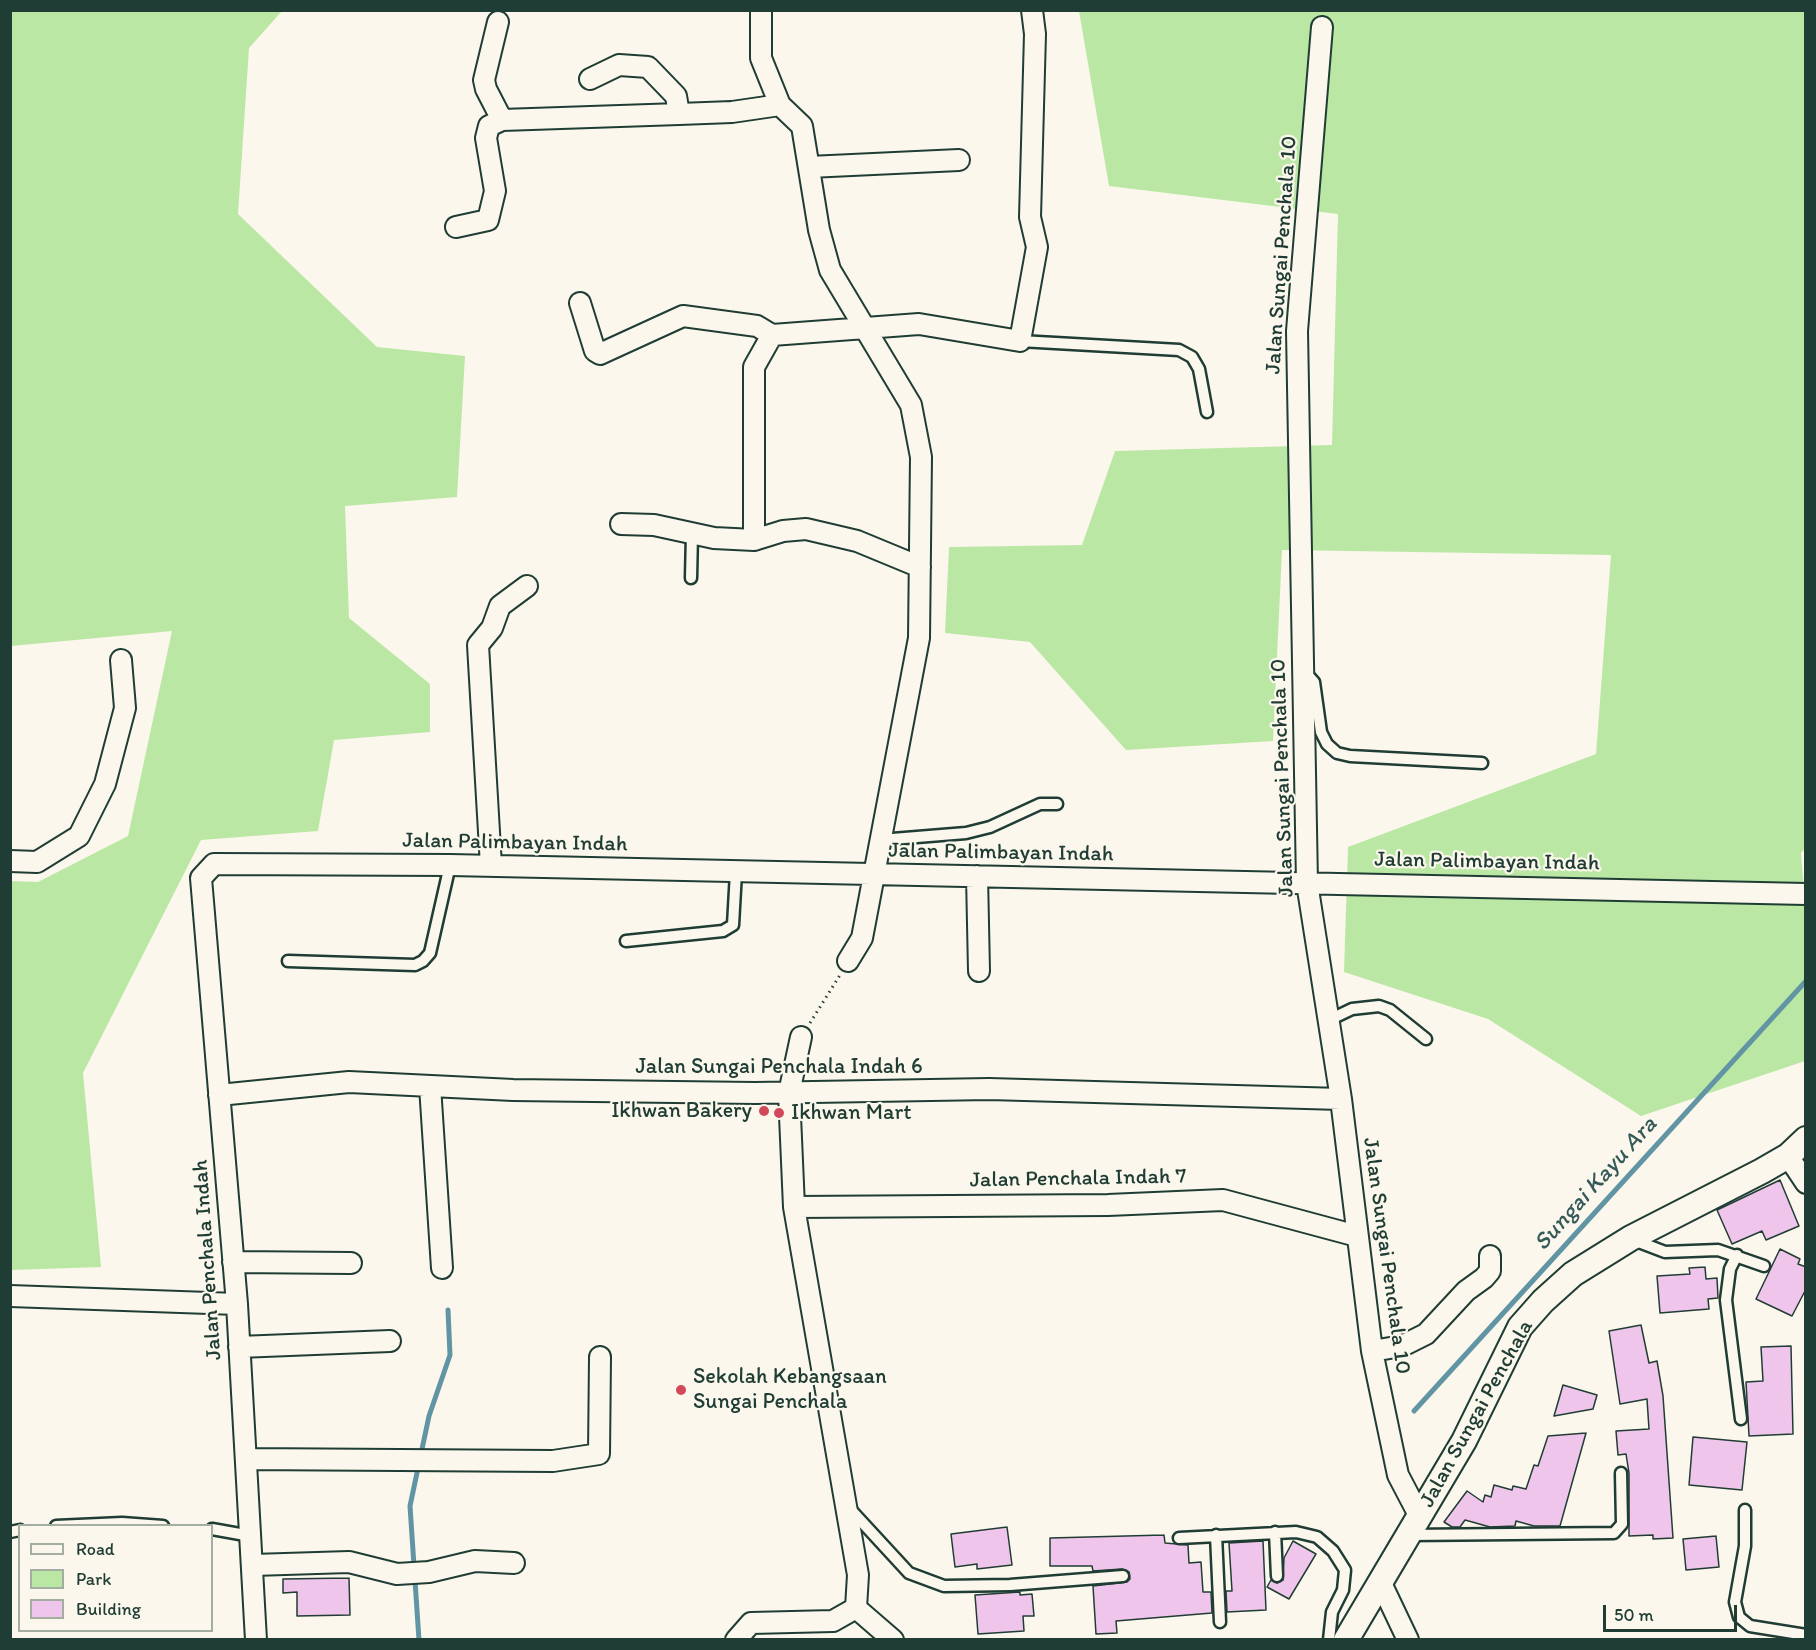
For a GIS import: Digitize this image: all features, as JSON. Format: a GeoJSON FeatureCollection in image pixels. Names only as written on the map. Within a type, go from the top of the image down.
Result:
{"type":"FeatureCollection","features":[{"type":"Feature","properties":{"kind":"street"},"geometry":{"type":"LineString","coordinates":[[761,10],[761,58],[780,105],[802,126],[819,230],[831,270],[911,405],[921,457],[919,638],[862,938],[849,960]]}},
{"type":"Feature","properties":{"kind":"street"},"geometry":{"type":"LineString","coordinates":[[580,303],[595,351],[600,354],[683,316],[757,326],[771,335],[919,324],[1020,341],[1037,247],[1030,217],[1035,34],[1032,10]]}},
{"type":"Feature","properties":{"kind":"street"},"geometry":{"type":"LineString","coordinates":[[498,22],[484,80],[486,89],[502,120]]}},
{"type":"Feature","properties":{"kind":"street","name":"Jalan Sungai Penchala 10"},"geometry":{"type":"LineString","coordinates":[[1322,27],[1297,331],[1307,883],[1341,1099],[1372,1351],[1398,1475],[1415,1526]]}},
{"type":"Feature","properties":{"kind":"street"},"geometry":{"type":"LineString","coordinates":[[590,80],[619,65],[648,67],[676,96],[679,114]]}},
{"type":"Feature","properties":{"kind":"street"},"geometry":{"type":"LineString","coordinates":[[456,227],[488,220],[495,191],[486,138],[489,126],[502,120],[732,112],[780,105]]}},
{"type":"Feature","properties":{"kind":"street"},"geometry":{"type":"LineString","coordinates":[[809,167],[959,160]]}},
{"type":"Feature","properties":{"kind":"street"},"geometry":{"type":"LineString","coordinates":[[754,540],[754,367],[771,335]]}},
{"type":"Feature","properties":{"kind":"street"},"geometry":{"type":"LineString","coordinates":[[621,524],[645,524],[686,532],[754,540],[783,531],[806,529],[857,541],[920,567]]}},
{"type":"Feature","properties":{"kind":"street"},"geometry":{"type":"LineString","coordinates":[[491,866],[478,645],[492,628],[500,606],[527,586]]}},
{"type":"Feature","properties":{"kind":"street"},"geometry":{"type":"LineString","coordinates":[[10,861],[37,862],[79,836],[105,784],[124,708],[121,660]]}},
{"type":"Feature","properties":{"kind":"street","name":"Jalan Palimbayan Indah"},"geometry":{"type":"LineString","coordinates":[[201,878],[214,864],[450,865],[1806,894]]}},
{"type":"Feature","properties":{"kind":"street"},"geometry":{"type":"LineString","coordinates":[[977,876],[979,970]]}},
{"type":"Feature","properties":{"kind":"street","name":"Jalan Penchala Indah"},"geometry":{"type":"LineString","coordinates":[[201,878],[237,1304],[256,1640]]}},
{"type":"Feature","properties":{"kind":"street"},"geometry":{"type":"LineString","coordinates":[[801,1037],[789,1093],[794,1207],[858,1575],[856,1608]]}},
{"type":"Feature","properties":{"kind":"street","name":"Jalan Sungai Penchala Indah 6"},"geometry":{"type":"LineString","coordinates":[[219,1095],[349,1082],[513,1090],[789,1093],[989,1089],[1341,1099]]}},
{"type":"Feature","properties":{"kind":"street"},"geometry":{"type":"LineString","coordinates":[[430,1086],[442,1268]]}},
{"type":"Feature","properties":{"kind":"street","name":"Jalan Sungai Penchala"},"geometry":{"type":"LineString","coordinates":[[1346,1640],[1464,1442],[1520,1327],[1543,1301],[1573,1274],[1631,1238],[1788,1156],[1806,1139]]}},
{"type":"Feature","properties":{"kind":"street"},"geometry":{"type":"LineString","coordinates":[[1788,1156],[1806,1183]]}},
{"type":"Feature","properties":{"kind":"street","name":"Jalan Penchala Indah 7"},"geometry":{"type":"LineString","coordinates":[[794,1207],[1108,1205],[1223,1200],[1357,1236]]}},
{"type":"Feature","properties":{"kind":"street"},"geometry":{"type":"LineString","coordinates":[[1372,1351],[1402,1346],[1426,1334],[1466,1291],[1490,1271],[1490,1256]]}},
{"type":"Feature","properties":{"kind":"street"},"geometry":{"type":"LineString","coordinates":[[233,1262],[351,1263]]}},
{"type":"Feature","properties":{"kind":"street"},"geometry":{"type":"LineString","coordinates":[[10,1296],[237,1304]]}},
{"type":"Feature","properties":{"kind":"street"},"geometry":{"type":"LineString","coordinates":[[239,1347],[390,1341]]}},
{"type":"Feature","properties":{"kind":"street"},"geometry":{"type":"LineString","coordinates":[[246,1459],[553,1461],[599,1454],[600,1358]]}},
{"type":"Feature","properties":{"kind":"street"},"geometry":{"type":"LineString","coordinates":[[253,1565],[349,1562],[397,1574],[429,1572],[475,1561],[514,1563]]}},
{"type":"Feature","properties":{"kind":"street"},"geometry":{"type":"LineString","coordinates":[[1380,1581],[1408,1640]]}},
{"type":"Feature","properties":{"kind":"street"},"geometry":{"type":"LineString","coordinates":[[736,1640],[751,1623],[833,1621],[856,1608]]}},
{"type":"Feature","properties":{"kind":"street"},"geometry":{"type":"LineString","coordinates":[[856,1608],[893,1640]]}},
{"type":"Feature","properties":{"kind":"lane"},"geometry":{"type":"LineString","coordinates":[[1020,341],[1179,350],[1192,357],[1199,369],[1207,412]]}},
{"type":"Feature","properties":{"kind":"lane"},"geometry":{"type":"LineString","coordinates":[[686,532],[692,578]]}},
{"type":"Feature","properties":{"kind":"lane"},"geometry":{"type":"LineString","coordinates":[[1303,670],[1314,682],[1324,738],[1338,753],[1350,756],[1482,763]]}},
{"type":"Feature","properties":{"kind":"lane"},"geometry":{"type":"LineString","coordinates":[[880,840],[966,833],[990,827],[1040,804],[1057,804]]}},
{"type":"Feature","properties":{"kind":"lane"},"geometry":{"type":"LineString","coordinates":[[288,961],[415,965],[423,961],[430,953],[450,865]]}},
{"type":"Feature","properties":{"kind":"lane"},"geometry":{"type":"LineString","coordinates":[[626,942],[723,932],[734,925],[736,872]]}},
{"type":"Feature","properties":{"kind":"lane"},"geometry":{"type":"LineString","coordinates":[[1329,1020],[1352,1009],[1379,1006],[1390,1010],[1426,1039]]}},
{"type":"Feature","properties":{"kind":"lane"},"geometry":{"type":"LineString","coordinates":[[1631,1238],[1665,1252],[1718,1250],[1764,1266]]}},
{"type":"Feature","properties":{"kind":"lane"},"geometry":{"type":"LineString","coordinates":[[1737,1255],[1730,1269],[1726,1300],[1741,1419]]}},
{"type":"Feature","properties":{"kind":"lane"},"geometry":{"type":"LineString","coordinates":[[1415,1526],[1614,1533],[1622,1524],[1621,1473]]}},
{"type":"Feature","properties":{"kind":"lane"},"geometry":{"type":"LineString","coordinates":[[846,1504],[909,1573],[944,1586],[1010,1585],[1123,1576]]}},
{"type":"Feature","properties":{"kind":"lane"},"geometry":{"type":"LineString","coordinates":[[1745,1510],[1745,1546],[1735,1602],[1739,1617],[1750,1626],[1806,1635]]}},
{"type":"Feature","properties":{"kind":"lane"},"geometry":{"type":"LineString","coordinates":[[100,1524],[136,1524]]}},
{"type":"Feature","properties":{"kind":"lane"},"geometry":{"type":"LineString","coordinates":[[213,1528],[251,1536]]}},
{"type":"Feature","properties":{"kind":"lane"},"geometry":{"type":"LineString","coordinates":[[1275,1532],[1277,1576]]}},
{"type":"Feature","properties":{"kind":"lane"},"geometry":{"type":"LineString","coordinates":[[1179,1538],[1275,1532],[1296,1532],[1317,1537],[1333,1551],[1345,1570],[1343,1590],[1332,1612],[1329,1640]]}},
{"type":"Feature","properties":{"kind":"lane"},"geometry":{"type":"LineString","coordinates":[[1216,1535],[1220,1622]]}},
{"type":"Feature","properties":{"kind":"path"},"geometry":{"type":"LineString","coordinates":[[801,1037],[849,960]]}},
{"type":"Feature","properties":{"kind":"green space"},"geometry":{"type":"Polygon","coordinates":[[[11,10],[282,11],[249,48],[238,214],[377,347],[465,356],[457,497],[345,506],[349,618],[430,684],[430,732],[334,740],[318,831],[201,840],[83,1073],[101,1267],[11,1270],[11,881],[38,882],[128,836],[172,631],[11,646],[11,10]]]}},
{"type":"Feature","properties":{"kind":"green space"},"geometry":{"type":"Polygon","coordinates":[[[1079,11],[1805,11],[1806,847],[1801,853],[1806,915],[1805,1061],[1641,1116],[1488,1019],[1344,972],[1348,847],[1596,754],[1611,555],[1282,550],[1273,741],[1126,750],[1030,642],[945,633],[949,547],[1082,545],[1115,451],[1332,445],[1338,214],[1109,186],[1079,11]]]}},
{"type":"Feature","properties":{"kind":"building"},"geometry":{"type":"Polygon","coordinates":[[[1780,1180],[1799,1226],[1766,1240],[1762,1231],[1732,1244],[1717,1210],[1780,1180]]]}},
{"type":"Feature","properties":{"kind":"building"},"geometry":{"type":"Polygon","coordinates":[[[1780,1249],[1800,1259],[1798,1264],[1806,1267],[1806,1289],[1792,1316],[1756,1299],[1780,1249]]]}},
{"type":"Feature","properties":{"kind":"building"},"geometry":{"type":"Polygon","coordinates":[[[1705,1267],[1706,1279],[1717,1278],[1718,1298],[1708,1299],[1709,1309],[1660,1313],[1657,1276],[1690,1274],[1689,1268],[1705,1267]]]}},
{"type":"Feature","properties":{"kind":"building"},"geometry":{"type":"Polygon","coordinates":[[[1641,1325],[1649,1363],[1657,1361],[1663,1396],[1673,1538],[1653,1539],[1653,1535],[1629,1536],[1629,1473],[1626,1454],[1618,1455],[1616,1431],[1649,1429],[1647,1399],[1620,1404],[1609,1331],[1641,1325]]]}},
{"type":"Feature","properties":{"kind":"building"},"geometry":{"type":"Polygon","coordinates":[[[1791,1346],[1793,1434],[1749,1436],[1746,1382],[1763,1381],[1761,1347],[1791,1346]]]}},
{"type":"Feature","properties":{"kind":"building"},"geometry":{"type":"Polygon","coordinates":[[[1563,1385],[1597,1395],[1593,1409],[1554,1416],[1563,1385]]]}},
{"type":"Feature","properties":{"kind":"building"},"geometry":{"type":"Polygon","coordinates":[[[1586,1433],[1560,1526],[1534,1526],[1516,1521],[1515,1526],[1490,1527],[1465,1520],[1460,1527],[1452,1527],[1444,1522],[1467,1491],[1483,1502],[1485,1495],[1491,1497],[1494,1485],[1512,1490],[1513,1486],[1526,1489],[1534,1465],[1538,1466],[1548,1436],[1586,1433]]]}},
{"type":"Feature","properties":{"kind":"building"},"geometry":{"type":"Polygon","coordinates":[[[1693,1437],[1747,1442],[1742,1490],[1689,1485],[1693,1437]]]}},
{"type":"Feature","properties":{"kind":"building"},"geometry":{"type":"Polygon","coordinates":[[[1007,1527],[1012,1565],[977,1569],[977,1564],[955,1567],[951,1534],[1007,1527]]]}},
{"type":"Feature","properties":{"kind":"building"},"geometry":{"type":"Polygon","coordinates":[[[1164,1535],[1165,1543],[1188,1545],[1189,1563],[1201,1562],[1203,1592],[1211,1592],[1212,1613],[1116,1621],[1117,1633],[1096,1634],[1093,1586],[1127,1582],[1130,1579],[1129,1572],[1122,1569],[1093,1571],[1092,1566],[1050,1566],[1050,1538],[1164,1535]]]}},
{"type":"Feature","properties":{"kind":"building"},"geometry":{"type":"Polygon","coordinates":[[[1716,1536],[1719,1567],[1686,1570],[1683,1539],[1716,1536]]]}},
{"type":"Feature","properties":{"kind":"building"},"geometry":{"type":"Polygon","coordinates":[[[1263,1541],[1266,1610],[1227,1612],[1226,1591],[1232,1591],[1229,1543],[1263,1541]]]}},
{"type":"Feature","properties":{"kind":"building"},"geometry":{"type":"Polygon","coordinates":[[[1293,1541],[1316,1554],[1289,1599],[1267,1587],[1271,1580],[1277,1583],[1283,1580],[1284,1558],[1293,1541]]]}},
{"type":"Feature","properties":{"kind":"building"},"geometry":{"type":"Polygon","coordinates":[[[349,1578],[350,1615],[297,1616],[297,1592],[283,1593],[283,1579],[349,1578]]]}},
{"type":"Feature","properties":{"kind":"building"},"geometry":{"type":"Polygon","coordinates":[[[1020,1592],[1020,1595],[1032,1594],[1034,1616],[1023,1616],[1024,1631],[978,1634],[975,1595],[1020,1592]]]}},
{"type":"Feature","properties":{"kind":"waterway","name":"Sungai Kayu Ara"},"geometry":{"type":"LineString","coordinates":[[1414,1411],[1806,981]]}},
{"type":"Feature","properties":{"kind":"waterway"},"geometry":{"type":"LineString","coordinates":[[419,1640],[410,1506],[429,1416],[450,1355],[448,1310]]}},
{"type":"Feature","properties":{"kind":"place","name":"Ikhwan Bakery"},"geometry":{"type":"Point","coordinates":[764,1111]}},
{"type":"Feature","properties":{"kind":"place","name":"Ikhwan Mart"},"geometry":{"type":"Point","coordinates":[779,1113]}},
{"type":"Feature","properties":{"kind":"place","name":"Sekolah Kebangsaan Sungai Penchala"},"geometry":{"type":"Point","coordinates":[681,1390]}}]}
